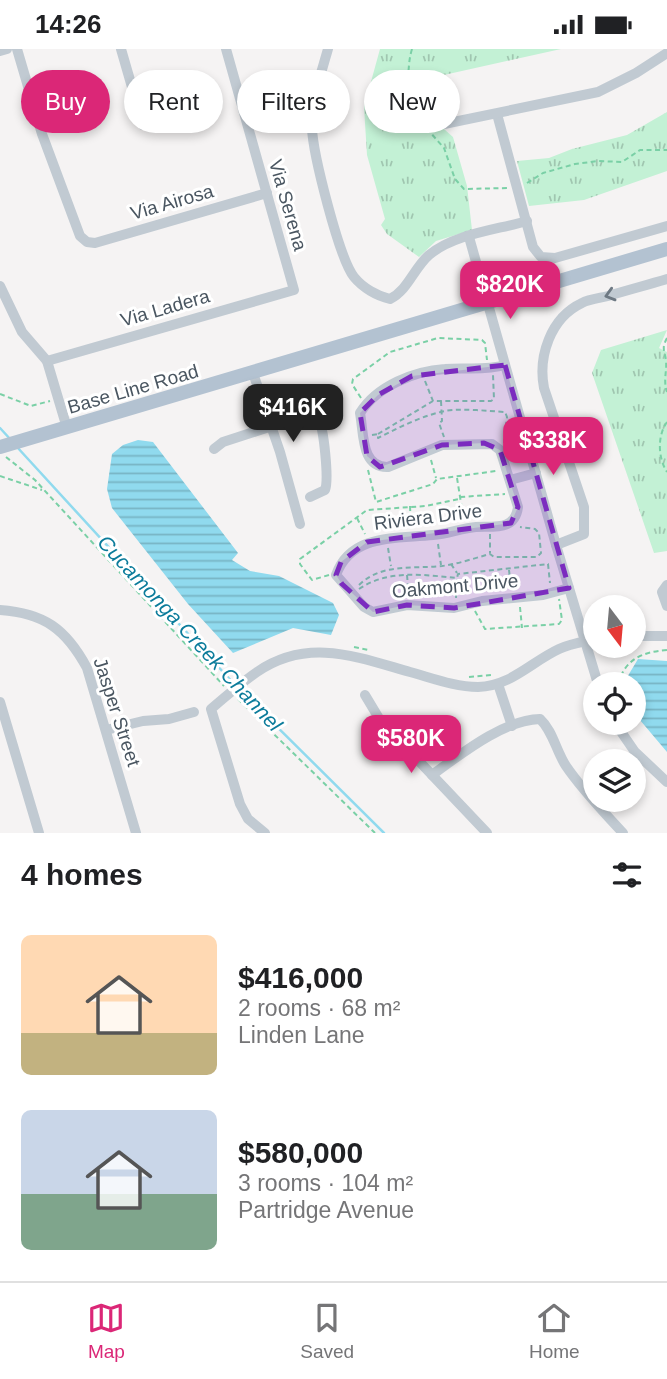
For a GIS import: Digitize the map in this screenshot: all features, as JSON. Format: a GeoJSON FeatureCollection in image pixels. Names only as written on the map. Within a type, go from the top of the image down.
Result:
{"type":"FeatureCollection","features":[{"type":"Feature","properties":{"kind":"main road","name":"Base Line Road"},"geometry":{"type":"LineString","coordinates":[[0,449],[667,249]]}},
{"type":"Feature","properties":{"kind":"street"},"geometry":{"type":"LineString","coordinates":[[0,51],[7,49]]}},
{"type":"Feature","properties":{"kind":"street","name":"Via Airosa"},"geometry":{"type":"LineString","coordinates":[[17,49],[42,134],[80,236],[87,242],[95,243],[267,193]]}},
{"type":"Feature","properties":{"kind":"street"},"geometry":{"type":"LineString","coordinates":[[121,49],[127,70]]}},
{"type":"Feature","properties":{"kind":"street","name":"Via Serena"},"geometry":{"type":"LineString","coordinates":[[226,49],[293,290]]}},
{"type":"Feature","properties":{"kind":"street"},"geometry":{"type":"LineString","coordinates":[[328,49],[316,95],[312,126],[316,156],[345,262],[355,278],[378,296],[390,299],[399,295],[426,257],[442,245],[527,221]]}},
{"type":"Feature","properties":{"kind":"street"},"geometry":{"type":"LineString","coordinates":[[460,121],[598,92],[636,73],[667,53]]}},
{"type":"Feature","properties":{"kind":"street"},"geometry":{"type":"LineString","coordinates":[[497,114],[533,247],[541,257],[555,258],[667,226]]}},
{"type":"Feature","properties":{"kind":"street"},"geometry":{"type":"LineString","coordinates":[[470,237],[556,545],[583,623]]}},
{"type":"Feature","properties":{"kind":"street"},"geometry":{"type":"LineString","coordinates":[[556,545],[584,534],[584,507],[541,375],[542,356],[559,322],[581,303],[667,279]]}},
{"type":"Feature","properties":{"kind":"street"},"geometry":{"type":"LineString","coordinates":[[0,286],[22,332],[47,361],[67,428]]}},
{"type":"Feature","properties":{"kind":"street","name":"Via Ladera"},"geometry":{"type":"LineString","coordinates":[[47,361],[293,290]]}},
{"type":"Feature","properties":{"kind":"street"},"geometry":{"type":"LineString","coordinates":[[505,366],[490,370],[446,368],[423,373],[399,381],[365,405],[360,413],[367,456],[373,464],[380,467],[388,467],[442,445],[492,444],[499,450],[514,493],[518,507],[514,520]]}},
{"type":"Feature","properties":{"kind":"street"},"geometry":{"type":"LineString","coordinates":[[253,373],[300,524]]}},
{"type":"Feature","properties":{"kind":"street"},"geometry":{"type":"LineString","coordinates":[[214,449],[223,442],[262,431],[269,426],[312,415],[321,422],[328,482],[325,490],[310,497]]}},
{"type":"Feature","properties":{"kind":"street"},"geometry":{"type":"LineString","coordinates":[[510,480],[536,473]]}},
{"type":"Feature","properties":{"kind":"street","name":"Riviera Drive"},"geometry":{"type":"LineString","coordinates":[[337,575],[341,562],[367,542],[436,535],[474,527],[501,527],[514,520]]}},
{"type":"Feature","properties":{"kind":"street"},"geometry":{"type":"LineString","coordinates":[[337,575],[342,584],[356,591]]}},
{"type":"Feature","properties":{"kind":"street"},"geometry":{"type":"LineString","coordinates":[[667,585],[662,592],[667,606]]}},
{"type":"Feature","properties":{"kind":"street","name":"Oakmont Drive"},"geometry":{"type":"LineString","coordinates":[[356,591],[364,607],[373,613],[407,605],[454,607],[569,588]]}},
{"type":"Feature","properties":{"kind":"street","name":"Jasper Street"},"geometry":{"type":"LineString","coordinates":[[0,610],[23,611],[45,620],[63,632],[77,649],[87,668],[136,833]]}},
{"type":"Feature","properties":{"kind":"street"},"geometry":{"type":"LineString","coordinates":[[646,636],[667,636]]}},
{"type":"Feature","properties":{"kind":"street"},"geometry":{"type":"LineString","coordinates":[[265,833],[248,819],[240,804],[211,709],[259,671],[286,657],[318,651],[344,653],[450,684],[478,687],[496,680],[511,679],[559,649],[583,642]]}},
{"type":"Feature","properties":{"kind":"street"},"geometry":{"type":"LineString","coordinates":[[496,680],[512,726]]}},
{"type":"Feature","properties":{"kind":"street"},"geometry":{"type":"LineString","coordinates":[[365,695],[380,720],[487,833]]}},
{"type":"Feature","properties":{"kind":"street"},"geometry":{"type":"LineString","coordinates":[[0,702],[38,833]]}},
{"type":"Feature","properties":{"kind":"street"},"geometry":{"type":"LineString","coordinates":[[106,730],[143,720],[169,719],[194,712]]}},
{"type":"Feature","properties":{"kind":"street"},"geometry":{"type":"LineString","coordinates":[[432,775],[471,746],[529,719],[540,719],[547,726],[554,746],[585,793],[624,833]]}},
{"type":"Feature","properties":{"kind":"street"},"geometry":{"type":"LineString","coordinates":[[623,735],[635,752],[667,782]]}},
{"type":"Feature","properties":{"kind":"path"},"geometry":{"type":"LineString","coordinates":[[408,70],[412,49]]}},
{"type":"Feature","properties":{"kind":"path"},"geometry":{"type":"LineString","coordinates":[[431,133],[444,148],[455,179],[464,189],[517,187],[543,173],[575,164],[589,161],[622,162],[640,150],[667,150]]}},
{"type":"Feature","properties":{"kind":"path"},"geometry":{"type":"LineString","coordinates":[[667,338],[662,351],[666,362],[664,381],[667,392]]}},
{"type":"Feature","properties":{"kind":"path"},"geometry":{"type":"LineString","coordinates":[[423,373],[433,401]]}},
{"type":"Feature","properties":{"kind":"path"},"geometry":{"type":"LineString","coordinates":[[0,394],[30,406],[58,398]]}},
{"type":"Feature","properties":{"kind":"path"},"geometry":{"type":"LineString","coordinates":[[441,401],[442,421],[439,423],[445,439],[442,445]]}},
{"type":"Feature","properties":{"kind":"path"},"geometry":{"type":"LineString","coordinates":[[491,401],[492,411]]}},
{"type":"Feature","properties":{"kind":"path"},"geometry":{"type":"LineString","coordinates":[[364,437],[377,434],[378,438],[441,412],[505,412],[505,441],[499,450]]}},
{"type":"Feature","properties":{"kind":"path"},"geometry":{"type":"LineString","coordinates":[[667,422],[660,435],[662,463],[667,472]]}},
{"type":"Feature","properties":{"kind":"path"},"geometry":{"type":"LineString","coordinates":[[0,449],[10,463],[35,479],[225,687]]}},
{"type":"Feature","properties":{"kind":"path"},"geometry":{"type":"LineString","coordinates":[[428,450],[437,479]]}},
{"type":"Feature","properties":{"kind":"path"},"geometry":{"type":"LineString","coordinates":[[373,464],[368,469],[376,502],[433,484],[437,479],[506,468]]}},
{"type":"Feature","properties":{"kind":"path"},"geometry":{"type":"LineString","coordinates":[[0,476],[44,490]]}},
{"type":"Feature","properties":{"kind":"path"},"geometry":{"type":"LineString","coordinates":[[457,476],[466,522],[474,527]]}},
{"type":"Feature","properties":{"kind":"path"},"geometry":{"type":"LineString","coordinates":[[337,575],[312,580],[300,564],[300,559],[367,510],[442,503],[460,497],[514,493]]}},
{"type":"Feature","properties":{"kind":"path"},"geometry":{"type":"LineString","coordinates":[[410,506],[412,536]]}},
{"type":"Feature","properties":{"kind":"path"},"geometry":{"type":"LineString","coordinates":[[357,518],[367,542]]}},
{"type":"Feature","properties":{"kind":"path"},"geometry":{"type":"LineString","coordinates":[[356,591],[362,582],[391,568],[441,566],[490,554],[494,557],[537,557],[541,553],[539,533],[514,520]]}},
{"type":"Feature","properties":{"kind":"path"},"geometry":{"type":"LineString","coordinates":[[489,527],[490,554]]}},
{"type":"Feature","properties":{"kind":"path"},"geometry":{"type":"LineString","coordinates":[[436,535],[441,566]]}},
{"type":"Feature","properties":{"kind":"path"},"geometry":{"type":"LineString","coordinates":[[389,538],[391,568]]}},
{"type":"Feature","properties":{"kind":"path"},"geometry":{"type":"LineString","coordinates":[[451,564],[458,576],[454,607]]}},
{"type":"Feature","properties":{"kind":"path"},"geometry":{"type":"LineString","coordinates":[[356,591],[376,579],[407,574],[458,576],[548,564],[551,588],[557,592],[562,620],[559,624],[485,629],[473,603]]}},
{"type":"Feature","properties":{"kind":"path"},"geometry":{"type":"LineString","coordinates":[[509,568],[512,593],[520,598],[522,628]]}},
{"type":"Feature","properties":{"kind":"path"},"geometry":{"type":"LineString","coordinates":[[407,574],[410,599],[407,605]]}},
{"type":"Feature","properties":{"kind":"path"},"geometry":{"type":"LineString","coordinates":[[351,646],[372,651]]}},
{"type":"Feature","properties":{"kind":"path"},"geometry":{"type":"LineString","coordinates":[[624,672],[630,660],[646,652],[667,650]]}},
{"type":"Feature","properties":{"kind":"path"},"geometry":{"type":"LineString","coordinates":[[469,677],[496,680]]}},
{"type":"Feature","properties":{"kind":"path"},"geometry":{"type":"LineString","coordinates":[[235,697],[375,833]]}},
{"type":"Feature","properties":{"kind":"highlighted area"},"geometry":{"type":"Polygon","coordinates":[[[505,365],[569,588],[454,608],[407,605],[373,612],[342,584],[336,575],[341,562],[367,542],[511,523],[518,507],[500,450],[484,443],[442,445],[380,467],[367,456],[360,413],[378,395],[412,376],[505,365]]]}},
{"type":"Feature","properties":{"kind":"green space"},"geometry":{"type":"Polygon","coordinates":[[[380,49],[561,49],[460,71],[374,70],[380,49]]]}},
{"type":"Feature","properties":{"kind":"green space"},"geometry":{"type":"Polygon","coordinates":[[[667,112],[667,171],[584,200],[529,206],[517,161],[549,158],[572,149],[627,135],[667,112]]]}},
{"type":"Feature","properties":{"kind":"green space"},"geometry":{"type":"Polygon","coordinates":[[[366,133],[448,133],[453,137],[467,186],[472,230],[436,241],[419,257],[387,234],[381,225],[385,219],[367,155],[366,133]]]}},
{"type":"Feature","properties":{"kind":"green space"},"geometry":{"type":"Polygon","coordinates":[[[667,330],[659,348],[667,352],[667,551],[654,553],[592,373],[601,350],[667,330]]]}},
{"type":"Feature","properties":{"kind":"water"},"geometry":{"type":"Polygon","coordinates":[[[138,440],[153,442],[238,553],[232,560],[250,571],[279,576],[333,603],[339,615],[331,635],[293,628],[233,653],[188,604],[112,508],[107,489],[112,454],[123,445],[138,440]]]}},
{"type":"Feature","properties":{"kind":"water"},"geometry":{"type":"Polygon","coordinates":[[[638,659],[667,661],[667,752],[646,727],[646,672],[630,672],[638,659]]]}},
{"type":"Feature","properties":{"kind":"waterway","name":"Cucamonga Creek Channel"},"geometry":{"type":"LineString","coordinates":[[0,428],[11,440]]}},
{"type":"Feature","properties":{"kind":"waterway","name":"Cucamonga Creek Channel"},"geometry":{"type":"LineString","coordinates":[[17,447],[235,685]]}},
{"type":"Feature","properties":{"kind":"waterway","name":"Cucamonga Creek Channel"},"geometry":{"type":"LineString","coordinates":[[240,690],[384,833]]}}]}
